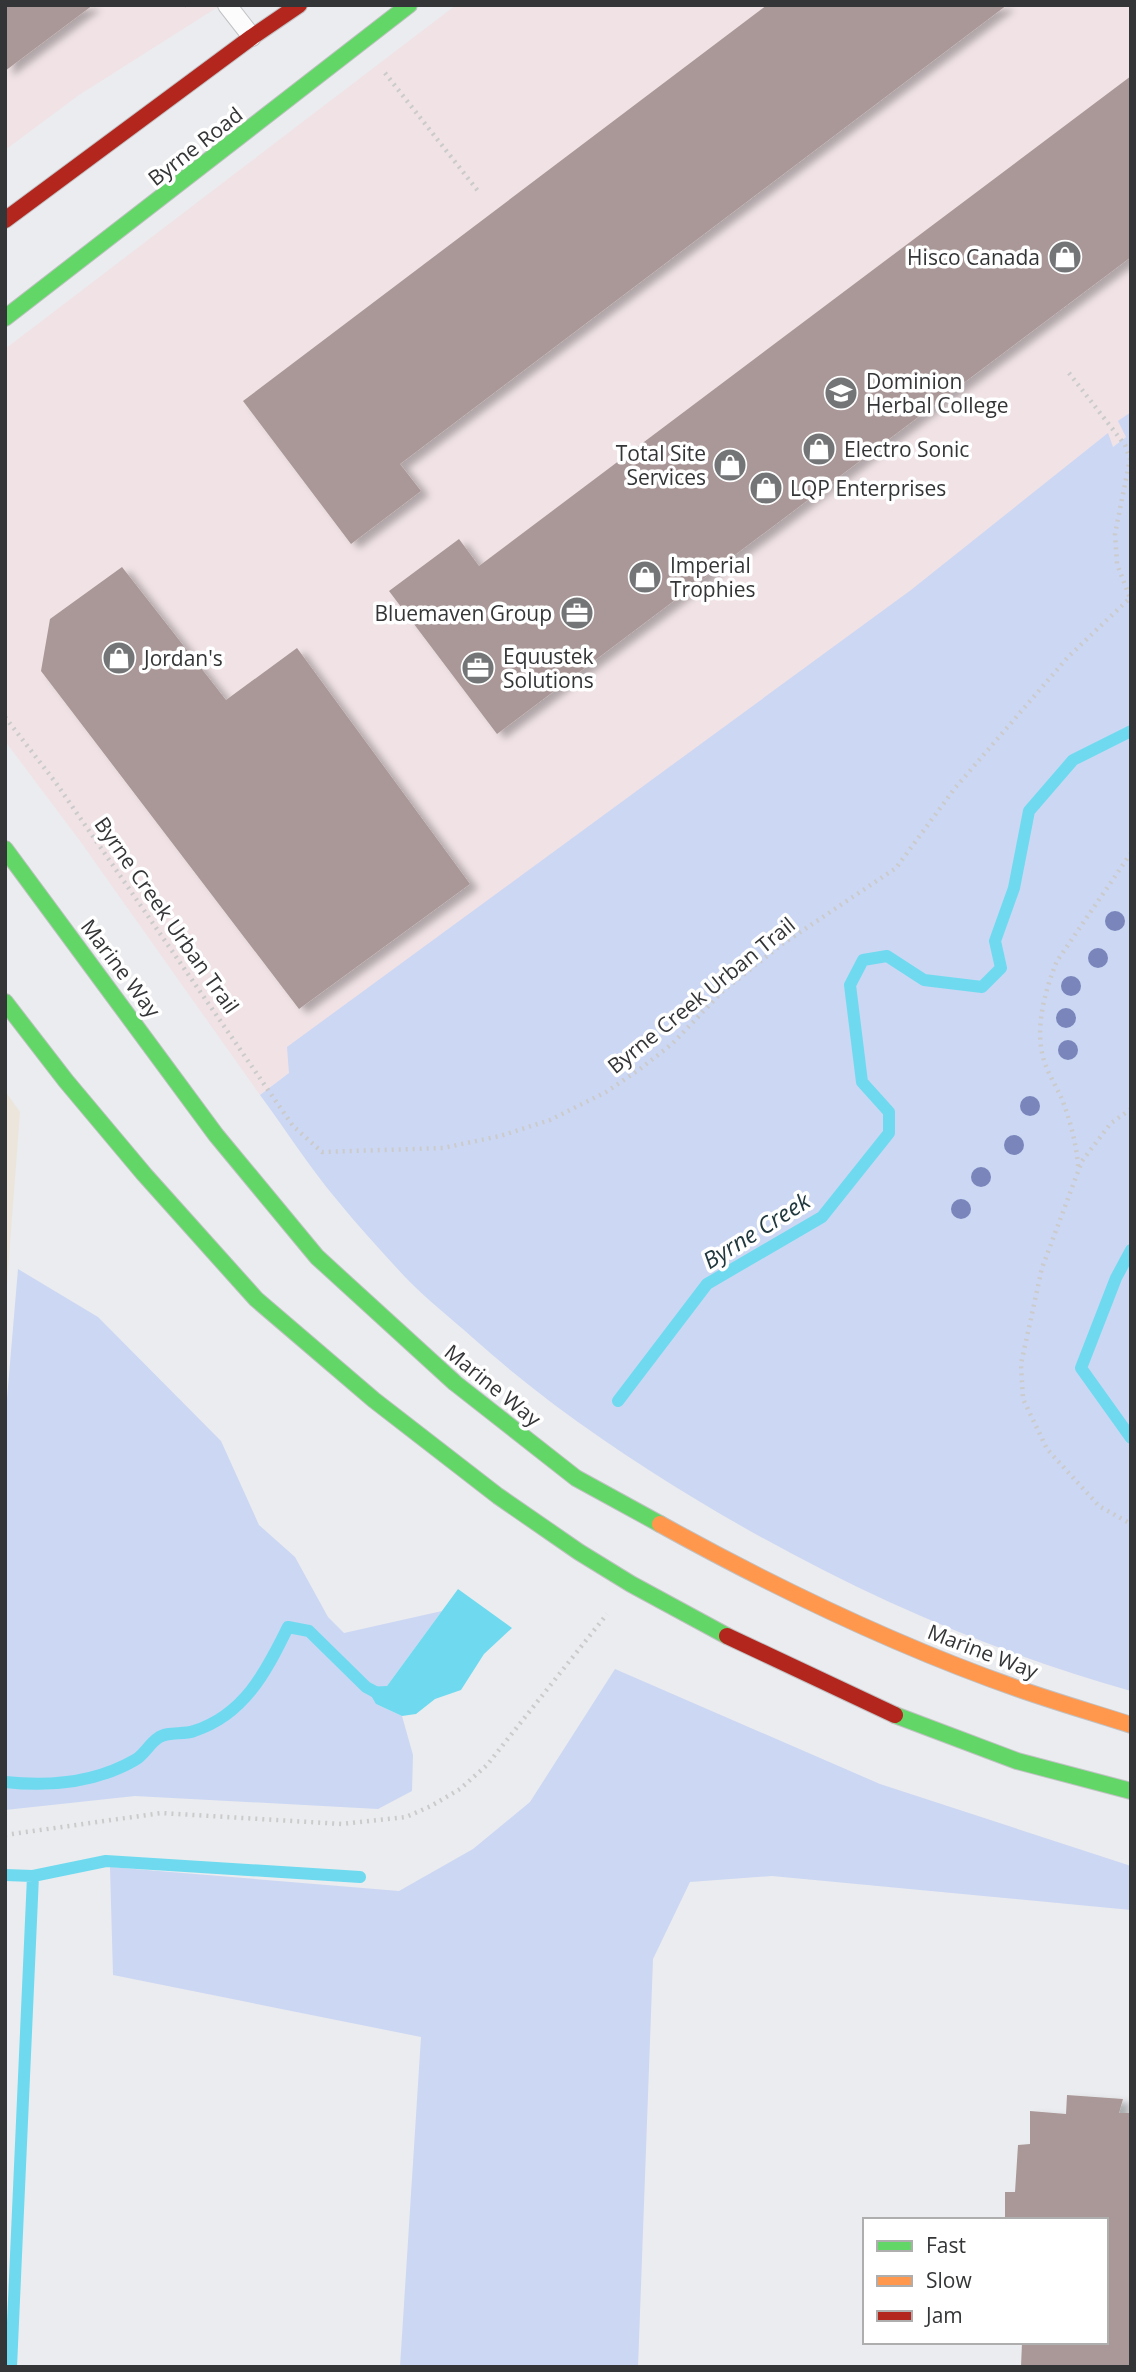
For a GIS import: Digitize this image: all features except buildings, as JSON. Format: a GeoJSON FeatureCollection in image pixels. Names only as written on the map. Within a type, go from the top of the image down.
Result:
{"type":"FeatureCollection","features":[{"type":"Feature","properties":{"kind":"main road"},"geometry":{"type":"LineString","coordinates":[[5,220],[299,5]]}},
{"type":"Feature","properties":{"kind":"main road","name":"Byrne Road"},"geometry":{"type":"LineString","coordinates":[[5,318],[409,5]]}},
{"type":"Feature","properties":{"kind":"main road","name":"Marine Way"},"geometry":{"type":"LineString","coordinates":[[5,849],[216,1135],[317,1257],[466,1392],[576,1478],[743,1570],[891,1638],[1018,1689],[1131,1725]]}},
{"type":"Feature","properties":{"kind":"main road"},"geometry":{"type":"LineString","coordinates":[[5,1002],[118,1143],[256,1299],[374,1400],[498,1496],[631,1584],[747,1647],[880,1710],[1017,1761],[1131,1791]]}},
{"type":"Feature","properties":{"kind":"lane"},"geometry":{"type":"LineString","coordinates":[[227,5],[252,37]]}},
{"type":"Feature","properties":{"kind":"path"},"geometry":{"type":"LineString","coordinates":[[382,69],[478,191]]}},
{"type":"Feature","properties":{"kind":"path"},"geometry":{"type":"LineString","coordinates":[[1069,373],[1125,445],[1130,459],[1115,534],[1117,564],[1130,598]]}},
{"type":"Feature","properties":{"kind":"path","name":"Byrne Creek Urban Trail"},"geometry":{"type":"LineString","coordinates":[[5,717],[56,783],[293,1126],[322,1152],[443,1148],[500,1136],[550,1120],[606,1092],[672,1044],[723,991],[780,945],[896,868],[955,788],[1068,657],[1130,598]]}},
{"type":"Feature","properties":{"kind":"path"},"geometry":{"type":"LineString","coordinates":[[1079,1169],[1078,1155],[1062,1097],[1051,1080],[1042,1055],[1040,1033],[1043,1007],[1049,980],[1057,961],[1131,853]]}},
{"type":"Feature","properties":{"kind":"path"},"geometry":{"type":"LineString","coordinates":[[1131,1109],[1111,1123],[1082,1161],[1042,1268],[1021,1364],[1023,1399],[1046,1449],[1099,1506],[1131,1524]]}},
{"type":"Feature","properties":{"kind":"path"},"geometry":{"type":"LineString","coordinates":[[5,1835],[161,1813],[342,1824],[406,1817],[431,1807],[460,1789],[487,1765],[631,1584]]}},
{"type":"Feature","properties":{"kind":"shaded area"},"geometry":{"type":"Polygon","coordinates":[[[5,5],[221,5],[79,95],[5,150],[5,5]]]}},
{"type":"Feature","properties":{"kind":"shaded area"},"geometry":{"type":"Polygon","coordinates":[[[456,5],[1131,5],[1131,433],[260,1095],[80,841],[5,741],[5,349],[456,5]]]}},
{"type":"Feature","properties":{"kind":"shaded area"},"geometry":{"type":"Polygon","coordinates":[[[1131,412],[1131,1691],[1017,1655],[853,1585],[748,1530],[610,1444],[526,1383],[413,1285],[327,1187],[260,1095],[289,1073],[287,1047],[911,590],[1108,433],[1113,447],[1126,437],[1118,421],[1131,412]]]}},
{"type":"Feature","properties":{"kind":"shaded area"},"geometry":{"type":"Polygon","coordinates":[[[5,1091],[20,1112],[5,1310],[5,1091]]]}},
{"type":"Feature","properties":{"kind":"shaded area"},"geometry":{"type":"Polygon","coordinates":[[[18,1269],[98,1317],[221,1441],[259,1525],[295,1557],[328,1617],[344,1633],[442,1611],[376,1704],[402,1716],[413,1755],[412,1791],[378,1809],[135,1796],[5,1810],[5,1422],[18,1269]]]}},
{"type":"Feature","properties":{"kind":"shaded area"},"geometry":{"type":"Polygon","coordinates":[[[615,1669],[880,1784],[1131,1866],[1131,1910],[772,1876],[690,1882],[653,1959],[638,2367],[400,2367],[421,2037],[113,1975],[110,1867],[399,1891],[473,1849],[530,1802],[615,1669]]]}},
{"type":"Feature","properties":{"kind":"water"},"geometry":{"type":"Polygon","coordinates":[[[458,1589],[512,1628],[484,1654],[461,1690],[435,1699],[416,1714],[402,1716],[376,1704],[366,1687],[387,1686],[458,1589]]]}},
{"type":"Feature","properties":{"kind":"waterway","name":"Byrne Creek"},"geometry":{"type":"LineString","coordinates":[[618,1401],[707,1284],[822,1217],[889,1133],[889,1112],[862,1082],[850,985],[863,960],[887,956],[924,980],[982,987],[1001,968],[995,941],[1014,888],[1029,811],[1073,760],[1131,731]]}},
{"type":"Feature","properties":{"kind":"waterway"},"geometry":{"type":"LineString","coordinates":[[1131,1250],[1116,1278],[1081,1368],[1131,1438]]}},
{"type":"Feature","properties":{"kind":"waterway","name":"Byrne Creek"},"geometry":{"type":"LineString","coordinates":[[5,1782],[55,1783],[104,1774],[135,1760],[162,1736],[190,1732],[211,1724],[227,1714],[252,1690],[288,1627],[309,1631],[366,1687],[379,1694]]}},
{"type":"Feature","properties":{"kind":"waterway"},"geometry":{"type":"LineString","coordinates":[[5,1875],[33,1876],[106,1861],[360,1877]]}},
{"type":"Feature","properties":{"kind":"waterway"},"geometry":{"type":"LineString","coordinates":[[11,2367],[33,1876]]}},
{"type":"Feature","properties":{"kind":"traffic: fast"},"geometry":{"type":"LineString","coordinates":[[5,318],[409,5]]}},
{"type":"Feature","properties":{"kind":"traffic: fast"},"geometry":{"type":"LineString","coordinates":[[5,849],[216,1135],[317,1257],[455,1383],[576,1478],[660,1524]]}},
{"type":"Feature","properties":{"kind":"traffic: fast"},"geometry":{"type":"LineString","coordinates":[[5,1002],[66,1081],[144,1174],[256,1299],[374,1400],[498,1496],[631,1584],[727,1636]]}},
{"type":"Feature","properties":{"kind":"traffic: fast"},"geometry":{"type":"LineString","coordinates":[[895,1715],[1017,1761],[1131,1791]]}},
{"type":"Feature","properties":{"kind":"traffic: slow"},"geometry":{"type":"LineString","coordinates":[[660,1524],[791,1593],[881,1635],[1019,1689],[1131,1725]]}},
{"type":"Feature","properties":{"kind":"traffic: jam"},"geometry":{"type":"LineString","coordinates":[[5,220],[299,5]]}},
{"type":"Feature","properties":{"kind":"traffic: jam"},"geometry":{"type":"LineString","coordinates":[[727,1636],[895,1715]]}},
{"type":"Feature","properties":{"kind":"place","name":"Hisco Canada"},"geometry":{"type":"Point","coordinates":[1065,257]}},
{"type":"Feature","properties":{"kind":"place","name":"Dominion Herbal College"},"geometry":{"type":"Point","coordinates":[841,393]}},
{"type":"Feature","properties":{"kind":"place","name":"Electro Sonic"},"geometry":{"type":"Point","coordinates":[819,449]}},
{"type":"Feature","properties":{"kind":"place","name":"Total Site Services"},"geometry":{"type":"Point","coordinates":[730,465]}},
{"type":"Feature","properties":{"kind":"place","name":"LQP Enterprises"},"geometry":{"type":"Point","coordinates":[766,488]}},
{"type":"Feature","properties":{"kind":"place","name":"Imperial Trophies"},"geometry":{"type":"Point","coordinates":[645,577]}},
{"type":"Feature","properties":{"kind":"place","name":"Bluemaven Group"},"geometry":{"type":"Point","coordinates":[577,613]}},
{"type":"Feature","properties":{"kind":"place","name":"Jordan's"},"geometry":{"type":"Point","coordinates":[119,658]}},
{"type":"Feature","properties":{"kind":"place","name":"Equustek Solutions"},"geometry":{"type":"Point","coordinates":[478,668]}}]}
